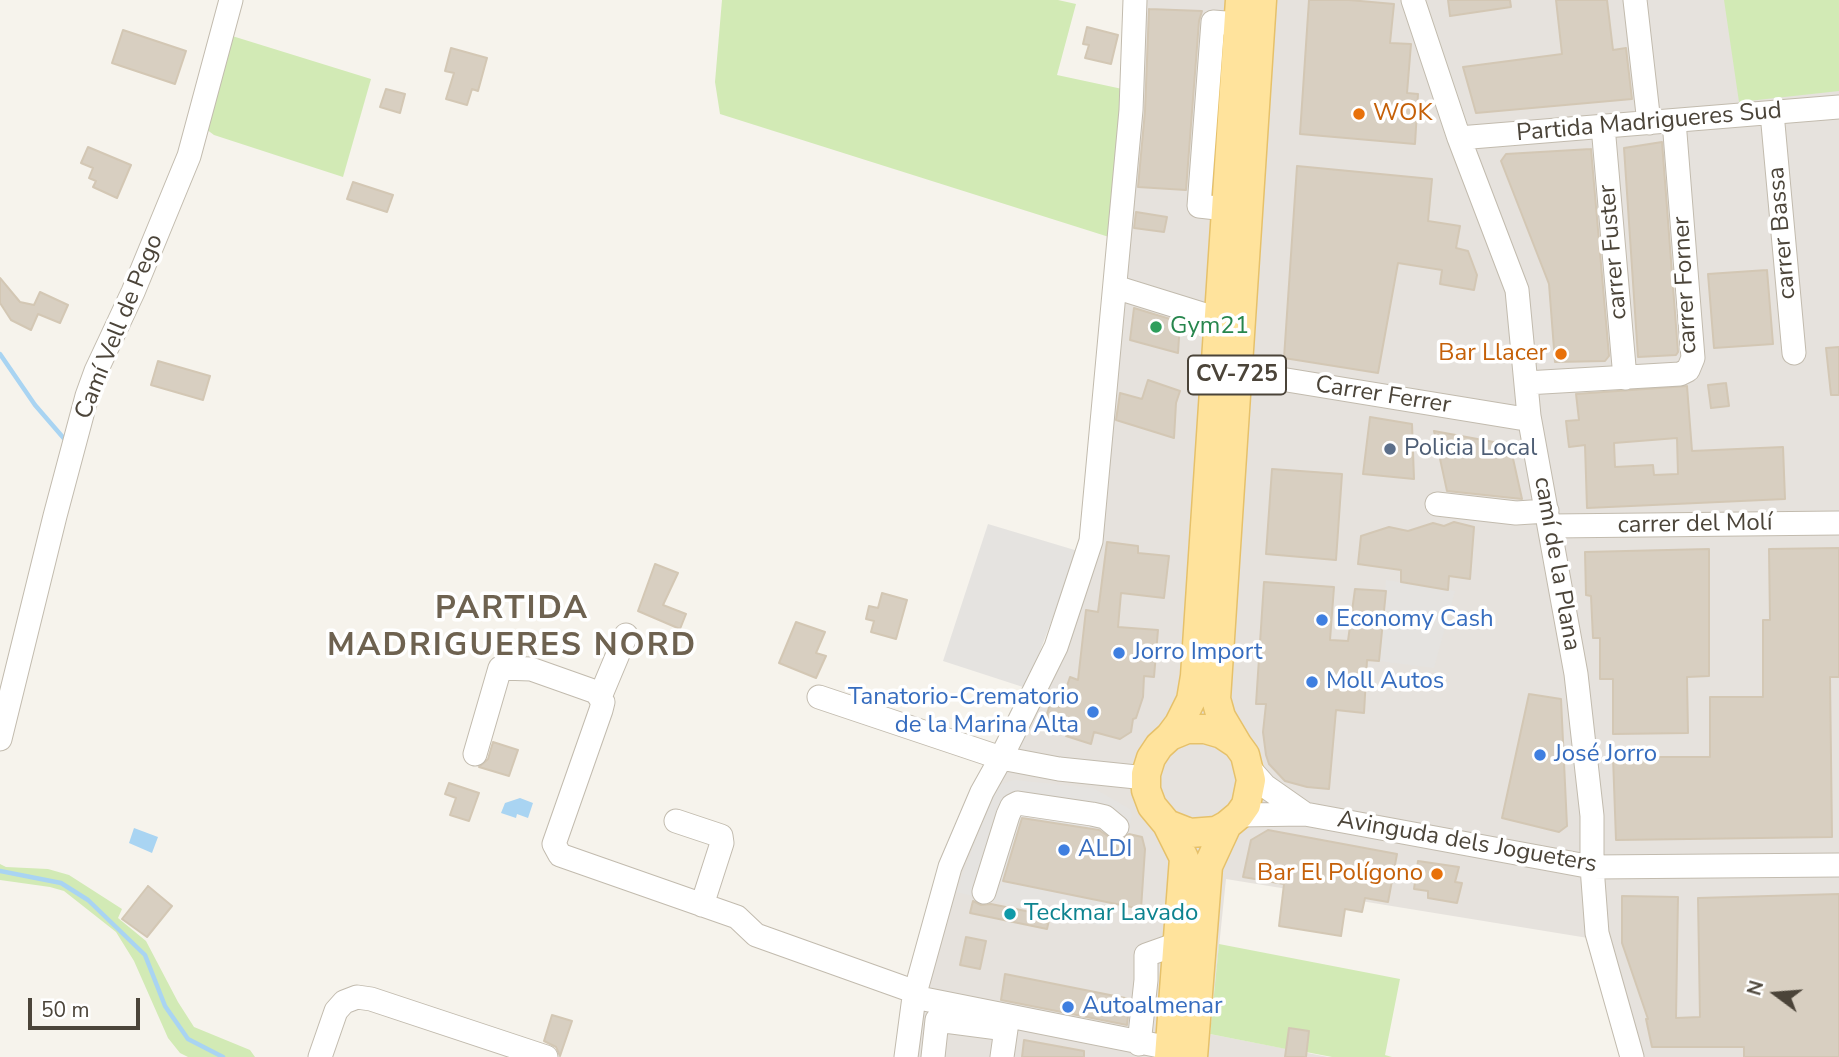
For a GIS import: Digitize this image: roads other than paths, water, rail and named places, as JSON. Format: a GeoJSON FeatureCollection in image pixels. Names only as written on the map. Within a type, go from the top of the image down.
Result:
{"type":"FeatureCollection","features":[{"type":"Feature","properties":{"kind":"main road","name":"CV-725"},"geometry":{"type":"LineString","coordinates":[[1243,756],[1220,717],[1216,699],[1262,0]]}},
{"type":"Feature","properties":{"kind":"main road","name":"CV-725"},"geometry":{"type":"LineString","coordinates":[[1146,778],[1151,758],[1179,724],[1191,700],[1195,676],[1240,12]]}},
{"type":"Feature","properties":{"kind":"main road"},"geometry":{"type":"LineString","coordinates":[[1170,736],[1187,729],[1205,729],[1222,734],[1243,756],[1250,793],[1208,866],[1177,1054]]}},
{"type":"Feature","properties":{"kind":"main road"},"geometry":{"type":"LineString","coordinates":[[1146,778],[1146,790],[1152,806],[1167,824],[1184,858],[1177,944],[1177,1054]]}},
{"type":"Feature","properties":{"kind":"main road"},"geometry":{"type":"LineString","coordinates":[[1167,824],[1190,834],[1216,831],[1233,820]]}},
{"type":"Feature","properties":{"kind":"street","name":"Camí Vell de Pego"},"geometry":{"type":"LineString","coordinates":[[0,739],[85,405],[96,371],[133,292],[189,156],[231,0]]}},
{"type":"Feature","properties":{"kind":"street"},"geometry":{"type":"LineString","coordinates":[[906,1057],[914,997],[950,867],[982,792],[1056,647],[1091,541],[1131,110],[1135,0]]}},
{"type":"Feature","properties":{"kind":"street","name":"camí de la Plana"},"geometry":{"type":"LineString","coordinates":[[1413,0],[1459,138],[1517,290],[1529,416],[1576,674],[1592,816],[1592,867],[1597,933],[1632,1057]]}},
{"type":"Feature","properties":{"kind":"street"},"geometry":{"type":"LineString","coordinates":[[1635,0],[1649,123]]}},
{"type":"Feature","properties":{"kind":"street","name":"Partida Madrigueres Sud"},"geometry":{"type":"LineString","coordinates":[[1459,138],[1839,107]]}},
{"type":"Feature","properties":{"kind":"street","name":"carrer Bassa"},"geometry":{"type":"LineString","coordinates":[[1772,113],[1794,353]]}},
{"type":"Feature","properties":{"kind":"street","name":"carrer Forner"},"geometry":{"type":"LineString","coordinates":[[1526,383],[1680,374],[1688,370],[1693,358],[1674,121]]}},
{"type":"Feature","properties":{"kind":"street","name":"carrer Fuster"},"geometry":{"type":"LineString","coordinates":[[1603,126],[1625,378]]}},
{"type":"Feature","properties":{"kind":"street"},"geometry":{"type":"LineString","coordinates":[[1115,287],[1219,319]]}},
{"type":"Feature","properties":{"kind":"street","name":"Carrer Ferrer"},"geometry":{"type":"LineString","coordinates":[[1238,372],[1519,418],[1529,416]]}},
{"type":"Feature","properties":{"kind":"street","name":"carrer del Molí"},"geometry":{"type":"LineString","coordinates":[[1437,504],[1549,519],[1839,523]]}},
{"type":"Feature","properties":{"kind":"street"},"geometry":{"type":"LineString","coordinates":[[600,696],[626,635]]}},
{"type":"Feature","properties":{"kind":"street"},"geometry":{"type":"LineString","coordinates":[[475,754],[500,668],[531,669],[596,692],[603,702],[556,837],[556,852],[737,917],[756,935],[910,990],[914,997],[1177,1054]]}},
{"type":"Feature","properties":{"kind":"street"},"geometry":{"type":"LineString","coordinates":[[819,696],[1001,758],[1059,769],[1146,778]]}},
{"type":"Feature","properties":{"kind":"street","name":"Avinguda dels Jogueters"},"geometry":{"type":"LineString","coordinates":[[1243,756],[1265,786],[1306,814]]}},
{"type":"Feature","properties":{"kind":"street"},"geometry":{"type":"LineString","coordinates":[[1058,809],[1059,769]]}},
{"type":"Feature","properties":{"kind":"street"},"geometry":{"type":"LineString","coordinates":[[984,892],[1012,806],[1018,803],[1105,817],[1117,827]]}},
{"type":"Feature","properties":{"kind":"street","name":"Avinguda dels Jogueters"},"geometry":{"type":"LineString","coordinates":[[1233,820],[1306,814],[1592,867],[1839,865]]}},
{"type":"Feature","properties":{"kind":"street"},"geometry":{"type":"LineString","coordinates":[[676,821],[721,836],[722,843],[702,905]]}},
{"type":"Feature","properties":{"kind":"street"},"geometry":{"type":"LineString","coordinates":[[1139,1044],[1146,955],[1177,944]]}},
{"type":"Feature","properties":{"kind":"street"},"geometry":{"type":"LineString","coordinates":[[320,1057],[336,1011],[344,1002],[357,997],[371,999],[546,1057]]}},
{"type":"Feature","properties":{"kind":"street"},"geometry":{"type":"LineString","coordinates":[[933,1057],[937,1020],[1006,1029],[1002,1057]]}},
{"type":"Feature","properties":{"kind":"water"},"geometry":{"type":"Polygon","coordinates":[[[520,798],[533,803],[528,818],[517,814],[516,818],[501,813],[505,803],[520,798]]]}},
{"type":"Feature","properties":{"kind":"water"},"geometry":{"type":"Polygon","coordinates":[[[134,828],[158,837],[152,853],[129,843],[134,828]]]}},
{"type":"Feature","properties":{"kind":"waterway"},"geometry":{"type":"LineString","coordinates":[[0,354],[35,405],[67,442]]}},
{"type":"Feature","properties":{"kind":"waterway"},"geometry":{"type":"LineString","coordinates":[[0,871],[61,883],[88,900],[145,955],[165,1006],[188,1039],[223,1057]]}},
{"type":"Feature","properties":{"kind":"place","name":"WOK"},"geometry":{"type":"Point","coordinates":[1359,114]}},
{"type":"Feature","properties":{"kind":"place","name":"Gym21"},"geometry":{"type":"Point","coordinates":[1156,327]}},
{"type":"Feature","properties":{"kind":"place","name":"Bar Llacer"},"geometry":{"type":"Point","coordinates":[1561,354]}},
{"type":"Feature","properties":{"kind":"place","name":"Policia Local"},"geometry":{"type":"Point","coordinates":[1390,449]}},
{"type":"Feature","properties":{"kind":"place","name":"Economy Cash"},"geometry":{"type":"Point","coordinates":[1322,620]}},
{"type":"Feature","properties":{"kind":"place","name":"Jorro Import"},"geometry":{"type":"Point","coordinates":[1119,653]}},
{"type":"Feature","properties":{"kind":"place","name":"Moll Autos"},"geometry":{"type":"Point","coordinates":[1312,682]}},
{"type":"Feature","properties":{"kind":"place","name":"Tanatorio-Crematorio de la Marina Alta"},"geometry":{"type":"Point","coordinates":[1093,712]}},
{"type":"Feature","properties":{"kind":"place","name":"José Jorro"},"geometry":{"type":"Point","coordinates":[1540,755]}},
{"type":"Feature","properties":{"kind":"place","name":"ALDI"},"geometry":{"type":"Point","coordinates":[1064,850]}},
{"type":"Feature","properties":{"kind":"place","name":"Bar El Polígono"},"geometry":{"type":"Point","coordinates":[1437,874]}},
{"type":"Feature","properties":{"kind":"place","name":"Teckmar Lavado"},"geometry":{"type":"Point","coordinates":[1010,914]}},
{"type":"Feature","properties":{"kind":"place","name":"Autoalmenar"},"geometry":{"type":"Point","coordinates":[1068,1007]}},
{"type":"Feature","properties":{"kind":"district","name":"PARTIDA MADRIGUERES NORD"},"geometry":{"type":"Point","coordinates":[512,628]}}]}
